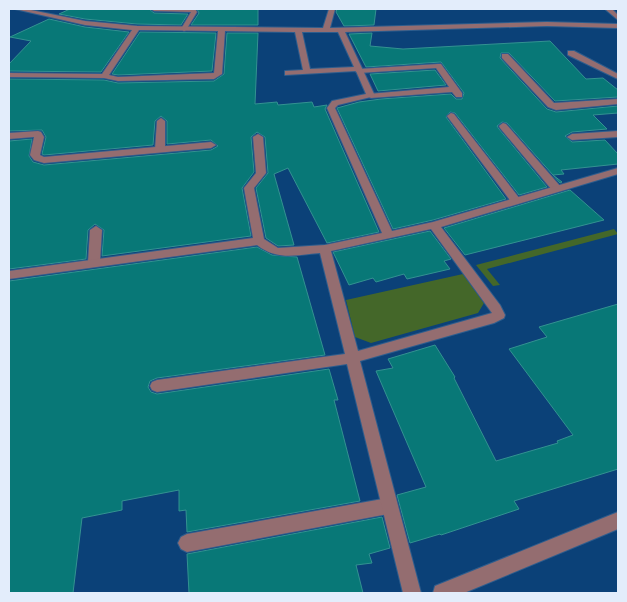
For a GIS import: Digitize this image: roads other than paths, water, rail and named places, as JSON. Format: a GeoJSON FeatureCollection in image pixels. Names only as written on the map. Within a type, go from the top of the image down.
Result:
{"type":"FeatureCollection","features":[{"type":"Feature","properties":{"kind":"street"},"geometry":{"type":"LineString","coordinates":[[20,9],[85,23],[137,28],[341,30],[547,24],[618,26]]}},
{"type":"Feature","properties":{"kind":"street"},"geometry":{"type":"LineString","coordinates":[[154,9],[193,10],[194,12],[184,29]]}},
{"type":"Feature","properties":{"kind":"street"},"geometry":{"type":"LineString","coordinates":[[326,30],[332,9]]}},
{"type":"Feature","properties":{"kind":"street"},"geometry":{"type":"LineString","coordinates":[[608,9],[618,18]]}},
{"type":"Feature","properties":{"kind":"street"},"geometry":{"type":"LineString","coordinates":[[104,76],[137,28]]}},
{"type":"Feature","properties":{"kind":"street"},"geometry":{"type":"LineString","coordinates":[[9,75],[104,76],[118,79],[214,77],[218,74],[222,29]]}},
{"type":"Feature","properties":{"kind":"street"},"geometry":{"type":"LineString","coordinates":[[298,30],[307,72]]}},
{"type":"Feature","properties":{"kind":"street"},"geometry":{"type":"LineString","coordinates":[[341,30],[371,96]]}},
{"type":"Feature","properties":{"kind":"street"},"geometry":{"type":"LineString","coordinates":[[571,53],[618,77]]}},
{"type":"Feature","properties":{"kind":"street"},"geometry":{"type":"LineString","coordinates":[[504,56],[551,105],[556,107],[618,102]]}},
{"type":"Feature","properties":{"kind":"street"},"geometry":{"type":"LineString","coordinates":[[288,73],[438,66],[457,92],[371,96],[334,103],[331,108],[388,234]]}},
{"type":"Feature","properties":{"kind":"street"},"geometry":{"type":"LineString","coordinates":[[451,116],[516,200]]}},
{"type":"Feature","properties":{"kind":"street"},"geometry":{"type":"LineString","coordinates":[[160,149],[161,121]]}},
{"type":"Feature","properties":{"kind":"street"},"geometry":{"type":"LineString","coordinates":[[503,126],[556,188]]}},
{"type":"Feature","properties":{"kind":"street"},"geometry":{"type":"LineString","coordinates":[[9,136],[38,134],[35,155],[37,158],[44,160],[211,145]]}},
{"type":"Feature","properties":{"kind":"street"},"geometry":{"type":"LineString","coordinates":[[572,137],[618,134]]}},
{"type":"Feature","properties":{"kind":"street"},"geometry":{"type":"LineString","coordinates":[[258,137],[261,173],[249,188],[260,241],[270,249],[278,252],[324,249],[434,225],[618,171]]}},
{"type":"Feature","properties":{"kind":"street"},"geometry":{"type":"LineString","coordinates":[[157,386],[352,358],[484,321],[498,315],[492,303],[434,225]]}},
{"type":"Feature","properties":{"kind":"street"},"geometry":{"type":"LineString","coordinates":[[94,262],[96,230]]}},
{"type":"Feature","properties":{"kind":"street"},"geometry":{"type":"LineString","coordinates":[[9,275],[260,241]]}},
{"type":"Feature","properties":{"kind":"street"},"geometry":{"type":"LineString","coordinates":[[324,249],[388,506],[412,593]]}},
{"type":"Feature","properties":{"kind":"street"},"geometry":{"type":"LineString","coordinates":[[187,543],[388,506]]}},
{"type":"Feature","properties":{"kind":"street"},"geometry":{"type":"LineString","coordinates":[[442,593],[618,522]]}}]}
